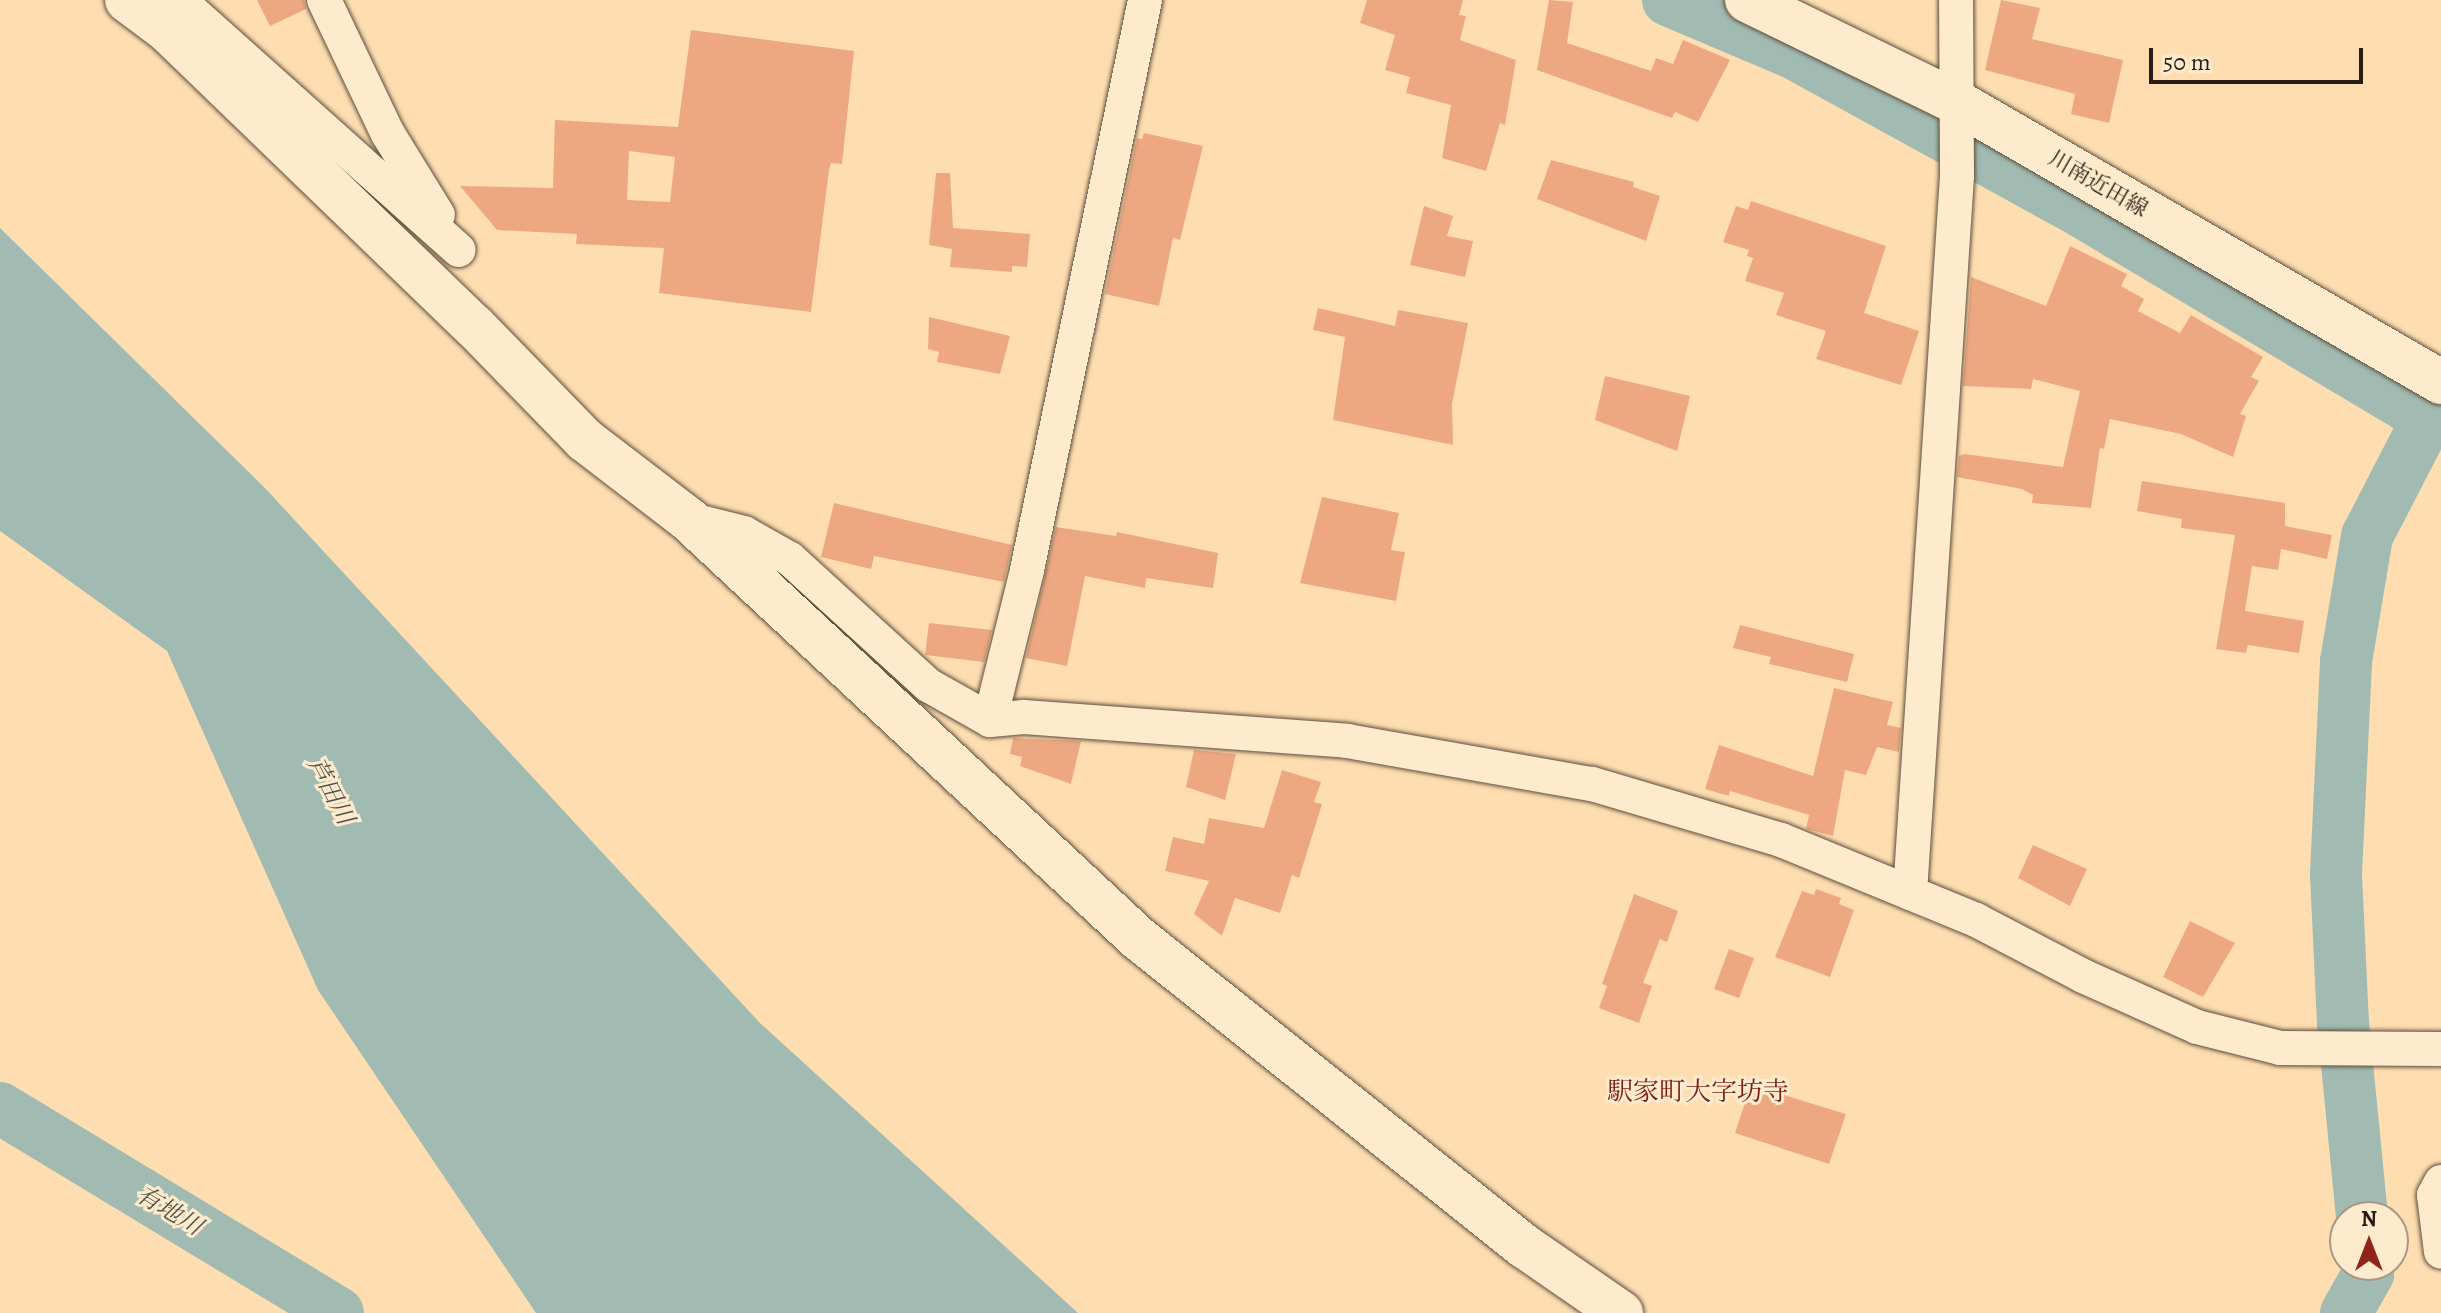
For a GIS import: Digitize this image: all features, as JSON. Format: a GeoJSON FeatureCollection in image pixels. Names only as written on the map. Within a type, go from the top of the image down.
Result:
{"type":"FeatureCollection","features":[{"type":"Feature","properties":{"kind":"street"},"geometry":{"type":"LineString","coordinates":[[127,0],[167,30],[463,315],[585,440],[688,519],[1138,938],[1524,1246],[1621,1313]]}},
{"type":"Feature","properties":{"kind":"street"},"geometry":{"type":"LineString","coordinates":[[179,0],[459,250],[388,134],[324,0]]}},
{"type":"Feature","properties":{"kind":"street"},"geometry":{"type":"LineString","coordinates":[[990,720],[1027,570],[1145,0]]}},
{"type":"Feature","properties":{"kind":"street","name":"川南近田線"},"geometry":{"type":"LineString","coordinates":[[1747,0],[1960,104],[2441,382]]}},
{"type":"Feature","properties":{"kind":"street"},"geometry":{"type":"LineString","coordinates":[[1910,893],[1933,586],[1960,104],[1956,0]]}},
{"type":"Feature","properties":{"kind":"street"},"geometry":{"type":"LineString","coordinates":[[688,519],[744,533],[790,559],[928,685],[990,720],[1024,717],[1347,741],[1592,784],[1781,840],[1976,920],[2083,976],[2197,1027],[2280,1048],[2441,1049]]}},
{"type":"Feature","properties":{"kind":"street"},"geometry":{"type":"LineString","coordinates":[[2441,1182],[2434,1195],[2441,1252]]}},
{"type":"Feature","properties":{"kind":"water","name":"芦田川"},"geometry":{"type":"Polygon","coordinates":[[[0,228],[264,487],[760,1023],[1078,1313],[536,1313],[318,990],[167,651],[0,531],[0,228]]]}},
{"type":"Feature","properties":{"kind":"building"},"geometry":{"type":"Polygon","coordinates":[[[257,0],[304,0],[306,9],[270,26],[257,0]]]}},
{"type":"Feature","properties":{"kind":"building"},"geometry":{"type":"Polygon","coordinates":[[[1367,0],[1463,0],[1459,15],[1466,16],[1460,40],[1516,60],[1505,125],[1500,123],[1486,171],[1442,158],[1451,105],[1406,93],[1410,77],[1385,70],[1395,35],[1360,23],[1367,0]]]}},
{"type":"Feature","properties":{"kind":"building"},"geometry":{"type":"Polygon","coordinates":[[[1549,0],[1573,2],[1567,43],[1651,71],[1656,58],[1673,64],[1683,40],[1730,60],[1698,122],[1675,112],[1672,118],[1537,70],[1549,0]]]}},
{"type":"Feature","properties":{"kind":"building"},"geometry":{"type":"Polygon","coordinates":[[[2001,0],[2040,8],[2032,39],[2123,60],[2109,123],[2071,114],[2075,94],[1985,70],[2001,0]]]}},
{"type":"Feature","properties":{"kind":"building"},"geometry":{"type":"Polygon","coordinates":[[[691,30],[854,51],[842,164],[831,163],[829,170],[811,312],[659,293],[664,248],[576,244],[577,234],[497,230],[460,186],[553,188],[555,120],[678,127],[691,30]],[[629,151],[627,200],[670,202],[675,157],[629,151]]]}},
{"type":"Feature","properties":{"kind":"building"},"geometry":{"type":"Polygon","coordinates":[[[1144,133],[1203,146],[1180,240],[1173,238],[1159,306],[1105,294],[1137,138],[1142,139],[1144,133]]]}},
{"type":"Feature","properties":{"kind":"building"},"geometry":{"type":"Polygon","coordinates":[[[1551,160],[1634,182],[1633,187],[1660,196],[1646,241],[1537,199],[1551,160]]]}},
{"type":"Feature","properties":{"kind":"building"},"geometry":{"type":"Polygon","coordinates":[[[936,173],[950,173],[953,228],[1030,234],[1027,267],[1012,266],[1012,272],[950,267],[952,249],[929,245],[936,173]]]}},
{"type":"Feature","properties":{"kind":"building"},"geometry":{"type":"Polygon","coordinates":[[[1751,201],[1886,246],[1864,313],[1919,331],[1901,385],[1816,359],[1826,331],[1776,315],[1784,293],[1745,281],[1753,258],[1747,256],[1749,250],[1723,242],[1736,206],[1748,210],[1751,201]]]}},
{"type":"Feature","properties":{"kind":"building"},"geometry":{"type":"Polygon","coordinates":[[[1424,206],[1453,216],[1447,236],[1473,241],[1465,277],[1410,265],[1424,206]]]}},
{"type":"Feature","properties":{"kind":"building"},"geometry":{"type":"Polygon","coordinates":[[[2070,246],[2127,274],[2121,286],[2144,299],[2138,311],[2180,333],[2191,315],[2263,357],[2251,377],[2259,381],[2240,414],[2246,416],[2233,457],[2181,434],[2110,419],[2104,449],[2100,448],[2091,508],[2032,503],[2033,495],[2022,489],[1957,477],[1959,456],[1965,454],[2063,467],[2080,391],[2033,379],[2031,389],[1963,386],[1971,277],[2046,306],[2070,246]]]}},
{"type":"Feature","properties":{"kind":"building"},"geometry":{"type":"Polygon","coordinates":[[[1318,308],[1395,326],[1398,310],[1468,323],[1452,404],[1453,445],[1333,420],[1345,337],[1313,330],[1318,308]]]}},
{"type":"Feature","properties":{"kind":"building"},"geometry":{"type":"Polygon","coordinates":[[[929,317],[1010,336],[1000,374],[937,362],[939,352],[928,349],[929,317]]]}},
{"type":"Feature","properties":{"kind":"building"},"geometry":{"type":"Polygon","coordinates":[[[1605,376],[1690,396],[1677,451],[1595,420],[1605,376]]]}},
{"type":"Feature","properties":{"kind":"building"},"geometry":{"type":"Polygon","coordinates":[[[2142,481],[2285,503],[2285,526],[2332,535],[2327,559],[2281,549],[2278,570],[2252,566],[2245,611],[2304,621],[2299,653],[2248,645],[2246,653],[2216,649],[2235,535],[2181,528],[2182,519],[2137,511],[2142,481]]]}},
{"type":"Feature","properties":{"kind":"building"},"geometry":{"type":"Polygon","coordinates":[[[1322,497],[1399,513],[1391,550],[1405,552],[1396,601],[1300,583],[1322,497]]]}},
{"type":"Feature","properties":{"kind":"building"},"geometry":{"type":"Polygon","coordinates":[[[834,503],[1012,545],[1004,582],[874,556],[871,569],[821,557],[834,503]]]}},
{"type":"Feature","properties":{"kind":"building"},"geometry":{"type":"Polygon","coordinates":[[[1056,527],[1116,536],[1117,532],[1218,553],[1213,588],[1146,578],[1145,588],[1085,576],[1067,666],[1026,658],[1056,527]]]}},
{"type":"Feature","properties":{"kind":"building"},"geometry":{"type":"Polygon","coordinates":[[[929,623],[992,630],[984,662],[925,655],[929,623]]]}},
{"type":"Feature","properties":{"kind":"building"},"geometry":{"type":"Polygon","coordinates":[[[1740,625],[1854,654],[1847,682],[1769,664],[1771,657],[1733,648],[1740,625]]]}},
{"type":"Feature","properties":{"kind":"building"},"geometry":{"type":"Polygon","coordinates":[[[1834,688],[1893,702],[1887,725],[1901,728],[1899,752],[1877,747],[1866,775],[1845,770],[1833,836],[1806,829],[1809,815],[1730,791],[1729,796],[1705,789],[1719,745],[1813,776],[1834,688]]]}},
{"type":"Feature","properties":{"kind":"building"},"geometry":{"type":"Polygon","coordinates":[[[1013,738],[1081,741],[1071,784],[1020,766],[1022,757],[1010,754],[1013,738]]]}},
{"type":"Feature","properties":{"kind":"building"},"geometry":{"type":"Polygon","coordinates":[[[1194,750],[1236,754],[1225,800],[1186,787],[1194,750]]]}},
{"type":"Feature","properties":{"kind":"building"},"geometry":{"type":"Polygon","coordinates":[[[1282,770],[1321,782],[1314,802],[1322,804],[1299,878],[1292,875],[1280,913],[1235,898],[1222,936],[1194,914],[1209,881],[1165,871],[1173,837],[1204,844],[1209,818],[1264,828],[1282,770]]]}},
{"type":"Feature","properties":{"kind":"building"},"geometry":{"type":"Polygon","coordinates":[[[2033,845],[2087,869],[2070,906],[2018,878],[2033,845]]]}},
{"type":"Feature","properties":{"kind":"building"},"geometry":{"type":"Polygon","coordinates":[[[1816,889],[1841,898],[1839,904],[1854,910],[1830,977],[1775,957],[1802,891],[1814,895],[1816,889]]]}},
{"type":"Feature","properties":{"kind":"building"},"geometry":{"type":"Polygon","coordinates":[[[1634,894],[1678,911],[1667,942],[1660,939],[1643,983],[1652,986],[1639,1023],[1599,1008],[1607,986],[1602,984],[1634,894]]]}},
{"type":"Feature","properties":{"kind":"building"},"geometry":{"type":"Polygon","coordinates":[[[2190,921],[2235,943],[2203,997],[2163,977],[2190,921]]]}},
{"type":"Feature","properties":{"kind":"building"},"geometry":{"type":"Polygon","coordinates":[[[1729,949],[1754,958],[1739,998],[1714,989],[1729,949]]]}},
{"type":"Feature","properties":{"kind":"building"},"geometry":{"type":"Polygon","coordinates":[[[1751,1085],[1846,1114],[1829,1164],[1735,1133],[1751,1085]]]}},
{"type":"Feature","properties":{"kind":"waterway"},"geometry":{"type":"LineString","coordinates":[[1668,0],[1795,54],[2082,212],[2428,418],[2367,536],[2346,662],[2336,875],[2343,1023],[2360,1201]]}},
{"type":"Feature","properties":{"kind":"waterway","name":"有地川"},"geometry":{"type":"LineString","coordinates":[[0,1108],[338,1313]]}},
{"type":"Feature","properties":{"kind":"waterway"},"geometry":{"type":"LineString","coordinates":[[2346,1313],[2364,1281]]}},
{"type":"Feature","properties":{"kind":"district","name":"駅家町大字坊寺"},"geometry":{"type":"Point","coordinates":[1698,1092]}}]}
